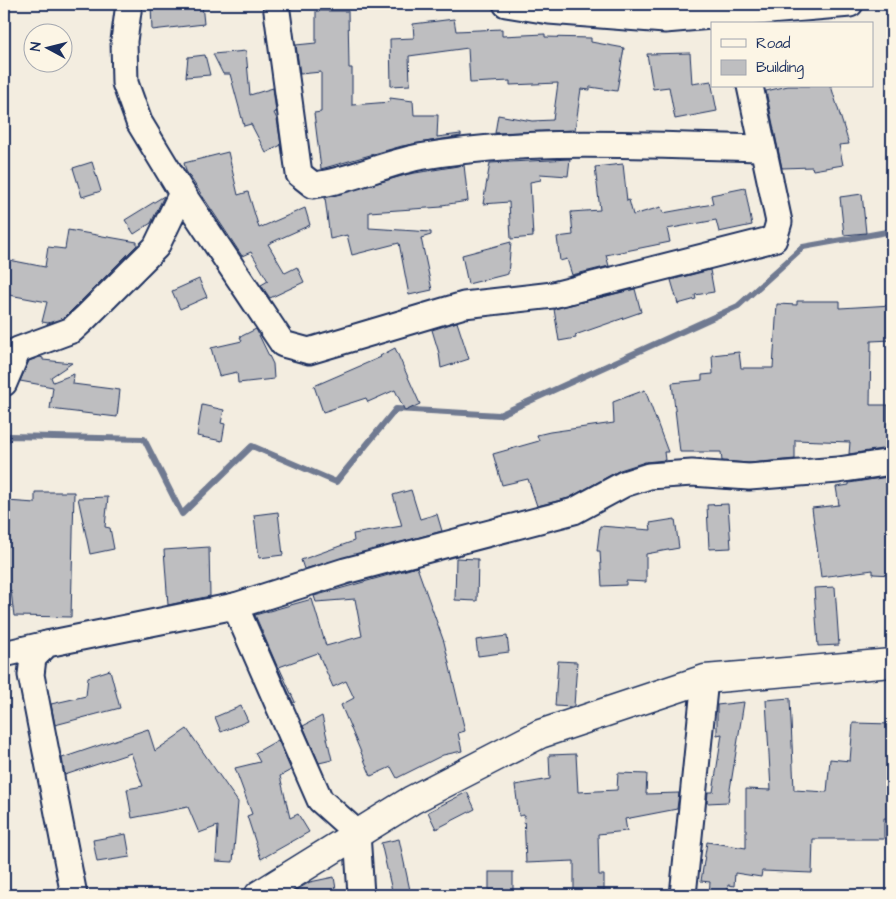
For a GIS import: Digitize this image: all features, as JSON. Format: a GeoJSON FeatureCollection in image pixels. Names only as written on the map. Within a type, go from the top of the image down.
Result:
{"type":"FeatureCollection","features":[{"type":"Feature","properties":{"kind":"street"},"geometry":{"type":"LineString","coordinates":[[129,4],[124,41],[125,83],[139,122],[182,193],[283,344],[309,351],[464,305],[553,295],[774,239],[778,222],[750,88]]}},
{"type":"Feature","properties":{"kind":"street"},"geometry":{"type":"LineString","coordinates":[[276,4],[299,174],[313,185],[331,183],[418,158],[538,144],[763,148]]}},
{"type":"Feature","properties":{"kind":"street"},"geometry":{"type":"LineString","coordinates":[[506,4],[549,11],[665,20],[736,19],[850,4]]}},
{"type":"Feature","properties":{"kind":"street"},"geometry":{"type":"LineString","coordinates":[[4,383],[18,350],[72,330],[156,247],[182,193]]}},
{"type":"Feature","properties":{"kind":"street"},"geometry":{"type":"LineString","coordinates":[[4,654],[235,606],[345,571],[574,511],[624,484],[650,476],[692,473],[749,476],[838,470],[892,462]]}},
{"type":"Feature","properties":{"kind":"street"},"geometry":{"type":"LineString","coordinates":[[235,606],[320,800],[357,833],[361,895]]}},
{"type":"Feature","properties":{"kind":"street"},"geometry":{"type":"LineString","coordinates":[[47,644],[33,658],[31,674],[74,895]]}},
{"type":"Feature","properties":{"kind":"street"},"geometry":{"type":"LineString","coordinates":[[259,895],[412,800],[540,734],[705,678],[892,663]]}},
{"type":"Feature","properties":{"kind":"street"},"geometry":{"type":"LineString","coordinates":[[684,895],[705,678]]}},
{"type":"Feature","properties":{"kind":"building"},"geometry":{"type":"Polygon","coordinates":[[[151,4],[202,4],[204,24],[152,30],[151,4]]]}},
{"type":"Feature","properties":{"kind":"building"},"geometry":{"type":"Polygon","coordinates":[[[316,11],[348,11],[349,68],[352,68],[352,105],[390,102],[390,98],[413,101],[414,115],[438,115],[437,137],[461,134],[461,136],[402,146],[321,169],[314,113],[321,112],[321,72],[300,74],[296,45],[316,43],[316,11]]]}},
{"type":"Feature","properties":{"kind":"building"},"geometry":{"type":"Polygon","coordinates":[[[454,19],[456,31],[502,29],[502,36],[545,34],[545,37],[591,38],[591,42],[624,48],[617,91],[590,87],[590,90],[581,89],[575,130],[495,133],[498,115],[532,121],[553,120],[558,83],[510,85],[510,81],[470,83],[468,48],[409,56],[410,85],[391,86],[390,39],[414,38],[413,24],[454,19]]]}},
{"type":"Feature","properties":{"kind":"building"},"geometry":{"type":"Polygon","coordinates":[[[246,51],[250,95],[273,88],[276,112],[274,113],[277,119],[281,145],[266,153],[251,124],[244,126],[230,74],[223,74],[213,54],[246,51]]]}},
{"type":"Feature","properties":{"kind":"building"},"geometry":{"type":"Polygon","coordinates":[[[690,53],[692,84],[711,81],[717,111],[675,119],[669,87],[653,89],[647,54],[690,53]]]}},
{"type":"Feature","properties":{"kind":"building"},"geometry":{"type":"Polygon","coordinates":[[[205,55],[210,75],[186,77],[188,57],[205,55]]]}},
{"type":"Feature","properties":{"kind":"building"},"geometry":{"type":"Polygon","coordinates":[[[779,88],[832,88],[849,144],[839,145],[843,165],[813,170],[812,167],[782,168],[766,91],[779,88]]]}},
{"type":"Feature","properties":{"kind":"building"},"geometry":{"type":"Polygon","coordinates":[[[228,152],[238,195],[248,192],[259,228],[305,208],[310,225],[268,244],[285,273],[297,267],[304,282],[270,298],[261,285],[268,281],[251,252],[242,256],[186,171],[184,163],[228,152]]]}},
{"type":"Feature","properties":{"kind":"building"},"geometry":{"type":"Polygon","coordinates":[[[570,159],[568,176],[540,174],[541,180],[530,182],[533,237],[511,239],[509,202],[483,204],[490,163],[570,159]]]}},
{"type":"Feature","properties":{"kind":"building"},"geometry":{"type":"Polygon","coordinates":[[[92,162],[101,191],[82,197],[73,168],[92,162]]]}},
{"type":"Feature","properties":{"kind":"building"},"geometry":{"type":"Polygon","coordinates":[[[623,164],[627,201],[629,200],[633,215],[661,207],[663,213],[713,204],[711,195],[745,188],[752,225],[719,232],[716,220],[667,229],[670,242],[606,255],[609,266],[572,275],[567,259],[560,261],[557,237],[573,235],[571,212],[600,210],[595,167],[623,164]]]}},
{"type":"Feature","properties":{"kind":"building"},"geometry":{"type":"Polygon","coordinates":[[[464,165],[468,201],[442,205],[442,207],[369,212],[369,228],[431,232],[431,235],[421,238],[432,290],[409,295],[399,243],[352,255],[347,235],[330,239],[325,198],[409,174],[464,165]]]}},
{"type":"Feature","properties":{"kind":"building"},"geometry":{"type":"Polygon","coordinates":[[[862,194],[866,233],[844,235],[840,197],[862,194]]]}},
{"type":"Feature","properties":{"kind":"building"},"geometry":{"type":"Polygon","coordinates":[[[164,196],[151,223],[134,234],[125,220],[164,196]]]}},
{"type":"Feature","properties":{"kind":"building"},"geometry":{"type":"Polygon","coordinates":[[[68,230],[137,242],[137,245],[64,318],[48,323],[42,322],[47,302],[4,294],[4,259],[45,267],[48,247],[65,249],[68,230]]]}},
{"type":"Feature","properties":{"kind":"building"},"geometry":{"type":"Polygon","coordinates":[[[511,242],[508,274],[468,284],[462,255],[511,242]]]}},
{"type":"Feature","properties":{"kind":"building"},"geometry":{"type":"Polygon","coordinates":[[[710,270],[714,292],[695,295],[696,299],[678,304],[671,280],[710,270]]]}},
{"type":"Feature","properties":{"kind":"building"},"geometry":{"type":"Polygon","coordinates":[[[199,279],[207,297],[180,309],[172,291],[199,279]]]}},
{"type":"Feature","properties":{"kind":"building"},"geometry":{"type":"Polygon","coordinates":[[[635,289],[641,312],[575,335],[576,338],[559,341],[554,309],[635,289]]]}},
{"type":"Feature","properties":{"kind":"building"},"geometry":{"type":"Polygon","coordinates":[[[797,301],[840,301],[840,308],[892,305],[892,340],[871,341],[870,405],[888,405],[888,448],[849,454],[850,442],[795,440],[795,459],[749,463],[722,461],[721,452],[680,452],[672,383],[702,380],[702,375],[713,374],[712,355],[739,352],[741,368],[773,368],[777,304],[797,305],[797,301]]]}},
{"type":"Feature","properties":{"kind":"building"},"geometry":{"type":"Polygon","coordinates":[[[457,322],[469,359],[441,368],[439,353],[432,330],[457,322]]]}},
{"type":"Feature","properties":{"kind":"building"},"geometry":{"type":"Polygon","coordinates":[[[256,329],[273,364],[274,379],[238,383],[237,372],[219,376],[211,348],[242,341],[240,337],[256,329]]]}},
{"type":"Feature","properties":{"kind":"building"},"geometry":{"type":"Polygon","coordinates":[[[395,348],[420,404],[405,411],[395,390],[368,402],[366,398],[323,412],[314,386],[381,357],[395,348]]]}},
{"type":"Feature","properties":{"kind":"building"},"geometry":{"type":"Polygon","coordinates":[[[40,357],[43,360],[72,363],[51,377],[53,382],[74,374],[73,384],[120,390],[117,417],[50,409],[53,387],[20,381],[29,361],[40,357]]]}},
{"type":"Feature","properties":{"kind":"building"},"geometry":{"type":"Polygon","coordinates":[[[645,390],[668,452],[664,452],[665,460],[645,462],[620,470],[569,498],[537,506],[528,479],[502,485],[493,454],[539,441],[537,435],[614,423],[613,402],[645,390]]]}},
{"type":"Feature","properties":{"kind":"building"},"geometry":{"type":"Polygon","coordinates":[[[202,405],[224,410],[221,423],[225,424],[222,441],[197,436],[202,405]]]}},
{"type":"Feature","properties":{"kind":"building"},"geometry":{"type":"Polygon","coordinates":[[[888,477],[888,483],[892,482],[892,575],[873,574],[873,570],[821,577],[812,508],[839,505],[836,487],[888,477]]]}},
{"type":"Feature","properties":{"kind":"building"},"geometry":{"type":"Polygon","coordinates":[[[411,490],[420,519],[437,514],[442,531],[304,569],[301,560],[354,541],[353,534],[402,526],[393,495],[411,490]]]}},
{"type":"Feature","properties":{"kind":"building"},"geometry":{"type":"Polygon","coordinates":[[[35,492],[74,492],[71,617],[14,616],[11,591],[4,590],[4,516],[7,516],[7,501],[35,503],[35,492]]]}},
{"type":"Feature","properties":{"kind":"building"},"geometry":{"type":"Polygon","coordinates":[[[108,497],[105,527],[110,528],[114,549],[90,554],[78,498],[108,497]]]}},
{"type":"Feature","properties":{"kind":"building"},"geometry":{"type":"Polygon","coordinates":[[[728,504],[731,548],[709,549],[707,505],[728,504]]]}},
{"type":"Feature","properties":{"kind":"building"},"geometry":{"type":"Polygon","coordinates":[[[278,512],[283,555],[259,558],[254,515],[278,512]]]}},
{"type":"Feature","properties":{"kind":"building"},"geometry":{"type":"Polygon","coordinates":[[[675,519],[679,548],[646,554],[646,582],[626,581],[626,585],[602,586],[600,551],[597,551],[600,526],[651,530],[650,523],[675,519]]]}},
{"type":"Feature","properties":{"kind":"building"},"geometry":{"type":"Polygon","coordinates":[[[209,547],[210,596],[168,605],[164,550],[209,547]]]}},
{"type":"Feature","properties":{"kind":"building"},"geometry":{"type":"Polygon","coordinates":[[[456,558],[478,559],[477,601],[455,600],[456,558]]]}},
{"type":"Feature","properties":{"kind":"building"},"geometry":{"type":"Polygon","coordinates":[[[417,567],[444,642],[465,731],[458,733],[462,751],[443,755],[397,778],[391,767],[371,776],[341,705],[354,698],[346,681],[333,687],[318,653],[279,667],[295,702],[293,703],[255,615],[312,599],[326,646],[362,636],[355,599],[316,602],[314,596],[417,567]]]}},
{"type":"Feature","properties":{"kind":"building"},"geometry":{"type":"Polygon","coordinates":[[[835,587],[839,645],[818,646],[814,588],[835,587]]]}},
{"type":"Feature","properties":{"kind":"building"},"geometry":{"type":"Polygon","coordinates":[[[507,636],[509,652],[478,656],[476,640],[507,636]]]}},
{"type":"Feature","properties":{"kind":"building"},"geometry":{"type":"Polygon","coordinates":[[[558,661],[577,662],[574,706],[572,707],[555,706],[558,661]]]}},
{"type":"Feature","properties":{"kind":"building"},"geometry":{"type":"Polygon","coordinates":[[[110,670],[120,708],[55,725],[51,704],[86,696],[88,677],[110,670]]]}},
{"type":"Feature","properties":{"kind":"building"},"geometry":{"type":"Polygon","coordinates":[[[790,698],[794,790],[827,792],[830,759],[850,761],[853,723],[892,724],[892,819],[884,818],[884,839],[813,839],[812,873],[762,871],[761,877],[735,873],[734,886],[728,885],[727,895],[709,895],[710,882],[701,881],[707,842],[746,848],[746,789],[771,790],[766,700],[790,698]]]}},
{"type":"Feature","properties":{"kind":"building"},"geometry":{"type":"Polygon","coordinates":[[[744,702],[728,802],[707,803],[708,792],[713,792],[722,734],[717,735],[717,705],[744,702]]]}},
{"type":"Feature","properties":{"kind":"building"},"geometry":{"type":"Polygon","coordinates":[[[241,706],[248,721],[221,732],[215,717],[241,706]]]}},
{"type":"Feature","properties":{"kind":"building"},"geometry":{"type":"Polygon","coordinates":[[[322,716],[332,760],[319,763],[303,726],[322,716]]]}},
{"type":"Feature","properties":{"kind":"building"},"geometry":{"type":"Polygon","coordinates":[[[148,729],[155,751],[187,729],[238,802],[233,862],[216,861],[218,826],[199,833],[188,807],[132,818],[127,789],[143,786],[131,753],[65,775],[62,758],[148,729]]]}},
{"type":"Feature","properties":{"kind":"building"},"geometry":{"type":"Polygon","coordinates":[[[278,740],[291,770],[280,776],[290,818],[298,814],[309,832],[261,859],[247,816],[252,814],[235,768],[260,762],[255,753],[278,740]]]}},
{"type":"Feature","properties":{"kind":"building"},"geometry":{"type":"Polygon","coordinates":[[[576,754],[578,792],[617,790],[618,773],[647,774],[646,794],[679,793],[677,809],[625,819],[627,831],[598,834],[599,875],[604,875],[604,892],[574,892],[574,861],[526,863],[524,815],[519,816],[515,785],[550,779],[549,755],[576,754]]]}},
{"type":"Feature","properties":{"kind":"building"},"geometry":{"type":"Polygon","coordinates":[[[467,792],[475,809],[436,829],[428,812],[467,792]]]}},
{"type":"Feature","properties":{"kind":"building"},"geometry":{"type":"Polygon","coordinates":[[[126,834],[130,857],[97,862],[93,840],[126,834]]]}},
{"type":"Feature","properties":{"kind":"building"},"geometry":{"type":"Polygon","coordinates":[[[399,839],[411,895],[393,895],[381,843],[399,839]]]}},
{"type":"Feature","properties":{"kind":"building"},"geometry":{"type":"Polygon","coordinates":[[[489,872],[513,872],[513,890],[489,890],[489,872]]]}},
{"type":"Feature","properties":{"kind":"building"},"geometry":{"type":"Polygon","coordinates":[[[334,877],[337,895],[288,895],[310,882],[334,877]]]}},
{"type":"Feature","properties":{"kind":"waterway"},"geometry":{"type":"LineString","coordinates":[[4,445],[9,436],[144,439],[182,514],[252,446],[336,482],[396,409],[499,415],[738,306],[803,247],[892,231]]}}]}
